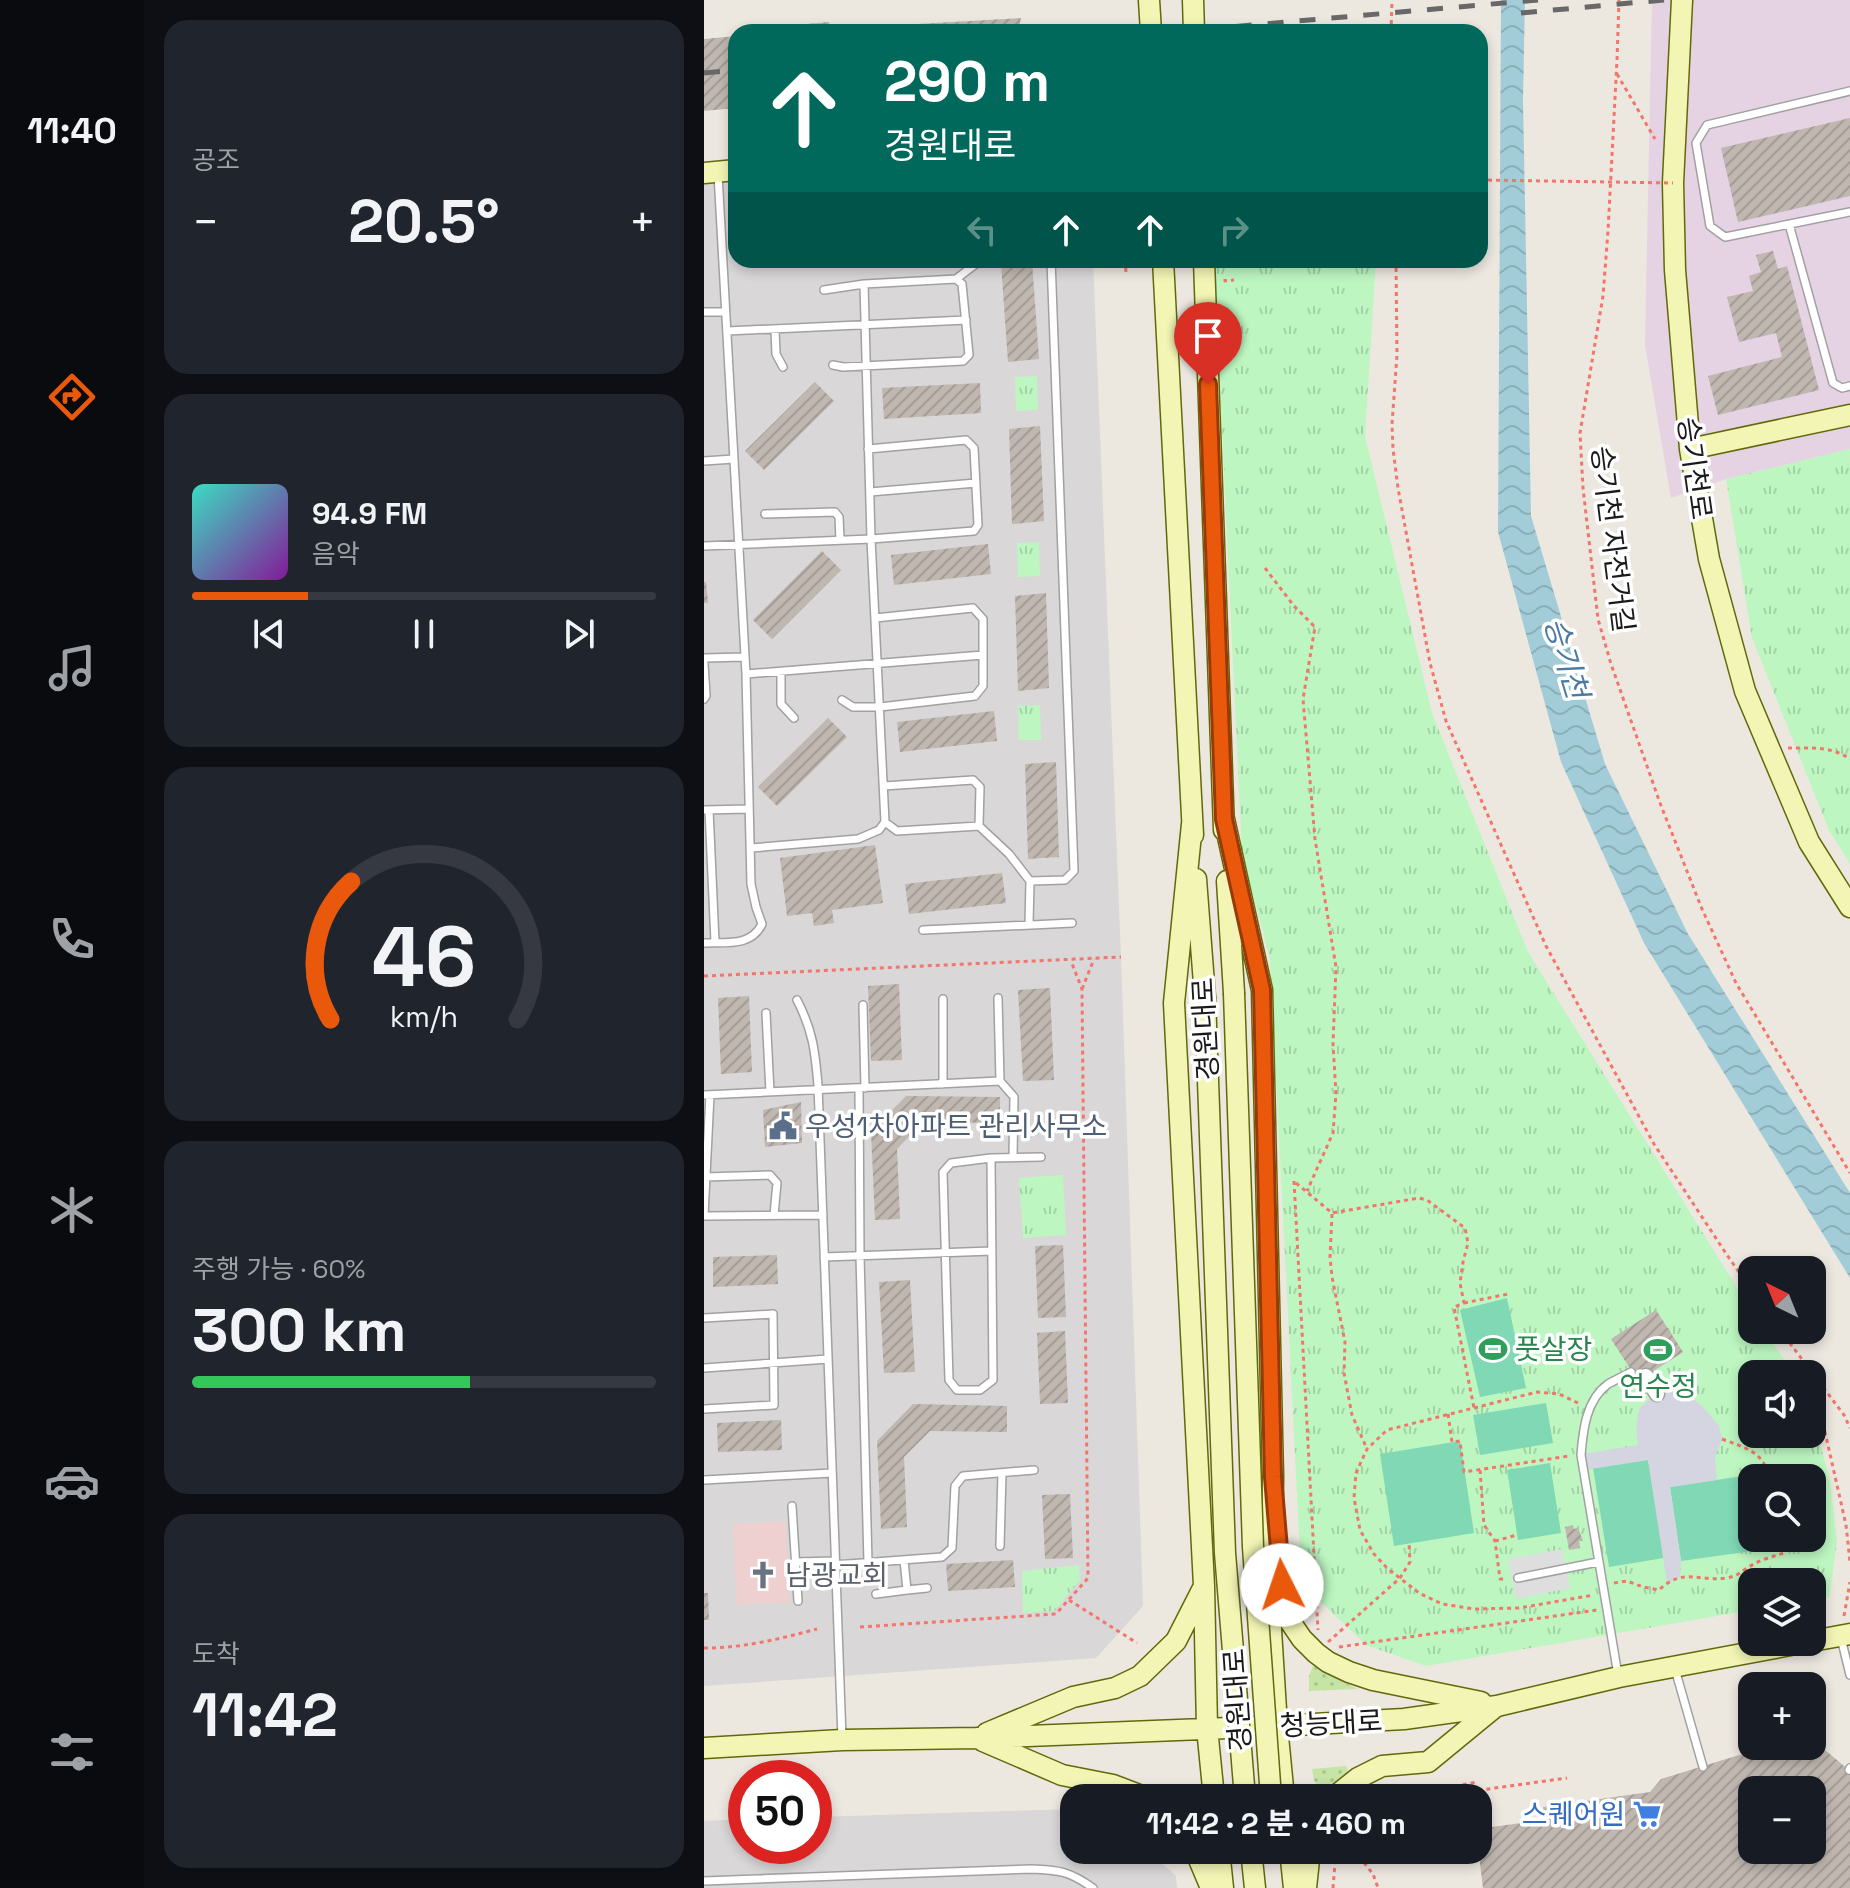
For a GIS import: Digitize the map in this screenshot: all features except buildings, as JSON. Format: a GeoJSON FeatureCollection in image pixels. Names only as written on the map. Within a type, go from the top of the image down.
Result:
{"type":"FeatureCollection","features":[{"type":"Feature","properties":{"kind":"main road"},"geometry":{"type":"LineString","coordinates":[[1149,0],[1150,24]]}},
{"type":"Feature","properties":{"kind":"main road"},"geometry":{"type":"LineString","coordinates":[[1193,0],[1194,24]]}},
{"type":"Feature","properties":{"kind":"main road","name":"승기천로"},"geometry":{"type":"LineString","coordinates":[[1682,0],[1673,177],[1675,270],[1690,449],[1709,559],[1745,691],[1809,842],[1850,907]]}},
{"type":"Feature","properties":{"kind":"main road","name":"경원대로"},"geometry":{"type":"LineString","coordinates":[[1163,268],[1192,824],[1205,997],[1225,1553],[1244,1784]]}},
{"type":"Feature","properties":{"kind":"main road","name":"경원대로"},"geometry":{"type":"LineString","coordinates":[[1204,268],[1253,1547],[1270,1784]]}},
{"type":"Feature","properties":{"kind":"main road"},"geometry":{"type":"LineString","coordinates":[[1690,449],[1850,415]]}},
{"type":"Feature","properties":{"kind":"main road"},"geometry":{"type":"LineString","coordinates":[[1224,819],[1262,990],[1273,1477],[1271,1630],[1283,1784]]}},
{"type":"Feature","properties":{"kind":"main road"},"geometry":{"type":"LineString","coordinates":[[1192,824],[1174,1003],[1204,1586],[1207,1728],[1213,1784]]}},
{"type":"Feature","properties":{"kind":"main road"},"geometry":{"type":"LineString","coordinates":[[1273,1477],[1285,1614],[1302,1639],[1328,1662],[1349,1672],[1373,1680],[1497,1706]]}},
{"type":"Feature","properties":{"kind":"main road"},"geometry":{"type":"LineString","coordinates":[[976,1738],[1073,1697],[1115,1688],[1140,1676],[1176,1641],[1204,1586]]}},
{"type":"Feature","properties":{"kind":"main road","name":"청능대로"},"geometry":{"type":"LineString","coordinates":[[704,1748],[1404,1719],[1497,1706],[1619,1677],[1738,1655]]}},
{"type":"Feature","properties":{"kind":"main road"},"geometry":{"type":"LineString","coordinates":[[1350,1784],[1382,1766],[1428,1762],[1497,1706]]}},
{"type":"Feature","properties":{"kind":"main road"},"geometry":{"type":"LineString","coordinates":[[976,1738],[1062,1775],[1108,1784]]}},
{"type":"Feature","properties":{"kind":"main road"},"geometry":{"type":"LineString","coordinates":[[1201,1864],[1211,1888]]}},
{"type":"Feature","properties":{"kind":"main road"},"geometry":{"type":"LineString","coordinates":[[1220,1864],[1223,1888]]}},
{"type":"Feature","properties":{"kind":"main road"},"geometry":{"type":"LineString","coordinates":[[1252,1864],[1255,1888]]}},
{"type":"Feature","properties":{"kind":"main road"},"geometry":{"type":"LineString","coordinates":[[1277,1864],[1280,1888]]}},
{"type":"Feature","properties":{"kind":"main road"},"geometry":{"type":"LineString","coordinates":[[1291,1864],[1294,1888]]}},
{"type":"Feature","properties":{"kind":"main road"},"geometry":{"type":"LineString","coordinates":[[1306,1888],[1309,1864]]}},
{"type":"Feature","properties":{"kind":"street"},"geometry":{"type":"LineString","coordinates":[[1638,1374],[1657,1394]]}},
{"type":"Feature","properties":{"kind":"lane"},"geometry":{"type":"LineString","coordinates":[[1850,91],[1707,125],[1696,143],[1710,226],[1725,237],[1850,212]]}},
{"type":"Feature","properties":{"kind":"lane"},"geometry":{"type":"LineString","coordinates":[[704,943],[747,941],[758,933],[762,924],[751,884],[746,674],[719,172]]}},
{"type":"Feature","properties":{"kind":"lane"},"geometry":{"type":"LineString","coordinates":[[1789,224],[1833,383],[1842,388],[1850,386]]}},
{"type":"Feature","properties":{"kind":"lane"},"geometry":{"type":"LineString","coordinates":[[824,290],[864,284],[956,279],[970,268]]}},
{"type":"Feature","properties":{"kind":"lane"},"geometry":{"type":"LineString","coordinates":[[1030,881],[1065,880],[1074,871],[1051,268]]}},
{"type":"Feature","properties":{"kind":"lane"},"geometry":{"type":"LineString","coordinates":[[833,365],[963,361],[969,355],[962,284],[956,279]]}},
{"type":"Feature","properties":{"kind":"lane"},"geometry":{"type":"LineString","coordinates":[[751,848],[858,839],[879,830],[885,822],[871,539],[864,284]]}},
{"type":"Feature","properties":{"kind":"lane"},"geometry":{"type":"LineString","coordinates":[[704,312],[725,312]]}},
{"type":"Feature","properties":{"kind":"lane"},"geometry":{"type":"LineString","coordinates":[[727,331],[966,320]]}},
{"type":"Feature","properties":{"kind":"lane"},"geometry":{"type":"LineString","coordinates":[[775,329],[776,354],[783,367]]}},
{"type":"Feature","properties":{"kind":"lane"},"geometry":{"type":"LineString","coordinates":[[704,546],[974,531],[978,525],[974,448],[966,440],[868,449]]}},
{"type":"Feature","properties":{"kind":"lane"},"geometry":{"type":"LineString","coordinates":[[704,461],[734,459]]}},
{"type":"Feature","properties":{"kind":"lane"},"geometry":{"type":"LineString","coordinates":[[870,492],[976,483]]}},
{"type":"Feature","properties":{"kind":"lane"},"geometry":{"type":"LineString","coordinates":[[765,514],[835,512],[839,517],[840,540]]}},
{"type":"Feature","properties":{"kind":"lane"},"geometry":{"type":"LineString","coordinates":[[842,700],[853,707],[880,707],[975,696],[983,686],[983,619],[973,608],[875,618]]}},
{"type":"Feature","properties":{"kind":"lane"},"geometry":{"type":"LineString","coordinates":[[746,674],[983,655]]}},
{"type":"Feature","properties":{"kind":"lane"},"geometry":{"type":"LineString","coordinates":[[704,699],[704,660],[745,657]]}},
{"type":"Feature","properties":{"kind":"lane"},"geometry":{"type":"LineString","coordinates":[[781,672],[781,704],[794,718]]}},
{"type":"Feature","properties":{"kind":"lane"},"geometry":{"type":"LineString","coordinates":[[884,786],[973,780],[980,787],[979,826]]}},
{"type":"Feature","properties":{"kind":"lane"},"geometry":{"type":"LineString","coordinates":[[715,942],[706,810],[748,809]]}},
{"type":"Feature","properties":{"kind":"lane"},"geometry":{"type":"LineString","coordinates":[[885,822],[897,831],[979,826],[1009,854],[1030,881],[1029,924]]}},
{"type":"Feature","properties":{"kind":"lane"},"geometry":{"type":"LineString","coordinates":[[923,930],[1072,923]]}},
{"type":"Feature","properties":{"kind":"lane"},"geometry":{"type":"LineString","coordinates":[[998,998],[1000,1081],[1014,1097],[1013,1157]]}},
{"type":"Feature","properties":{"kind":"lane"},"geometry":{"type":"LineString","coordinates":[[943,999],[943,1084]]}},
{"type":"Feature","properties":{"kind":"lane"},"geometry":{"type":"LineString","coordinates":[[797,1000],[807,1019],[814,1044],[818,1089],[842,1740]]}},
{"type":"Feature","properties":{"kind":"lane"},"geometry":{"type":"LineString","coordinates":[[863,1005],[860,1256],[868,1563]]}},
{"type":"Feature","properties":{"kind":"lane"},"geometry":{"type":"LineString","coordinates":[[766,1013],[770,1092]]}},
{"type":"Feature","properties":{"kind":"lane"},"geometry":{"type":"LineString","coordinates":[[823,1215],[704,1215],[707,1095],[1000,1081]]}},
{"type":"Feature","properties":{"kind":"lane"},"geometry":{"type":"LineString","coordinates":[[991,1158],[993,1380],[980,1390],[957,1390],[949,1380],[943,1172],[951,1163],[991,1158],[1041,1157]]}},
{"type":"Feature","properties":{"kind":"lane"},"geometry":{"type":"LineString","coordinates":[[705,1177],[770,1175],[777,1183],[774,1215]]}},
{"type":"Feature","properties":{"kind":"lane"},"geometry":{"type":"LineString","coordinates":[[824,1257],[992,1251]]}},
{"type":"Feature","properties":{"kind":"lane"},"geometry":{"type":"LineString","coordinates":[[704,1318],[773,1314],[774,1405],[704,1409]]}},
{"type":"Feature","properties":{"kind":"lane"},"geometry":{"type":"LineString","coordinates":[[704,1368],[828,1359]]}},
{"type":"Feature","properties":{"kind":"lane"},"geometry":{"type":"LineString","coordinates":[[1619,1677],[1581,1455],[1589,1408],[1598,1394],[1608,1384],[1638,1374]]}},
{"type":"Feature","properties":{"kind":"lane"},"geometry":{"type":"LineString","coordinates":[[797,1562],[868,1563],[942,1557],[952,1548],[955,1486],[963,1476],[1034,1470]]}},
{"type":"Feature","properties":{"kind":"lane"},"geometry":{"type":"LineString","coordinates":[[704,1480],[832,1473]]}},
{"type":"Feature","properties":{"kind":"lane"},"geometry":{"type":"LineString","coordinates":[[1000,1546],[1002,1473]]}},
{"type":"Feature","properties":{"kind":"lane"},"geometry":{"type":"LineString","coordinates":[[792,1506],[798,1601]]}},
{"type":"Feature","properties":{"kind":"lane"},"geometry":{"type":"LineString","coordinates":[[904,1560],[907,1590]]}},
{"type":"Feature","properties":{"kind":"lane"},"geometry":{"type":"LineString","coordinates":[[1515,1578],[1598,1562]]}},
{"type":"Feature","properties":{"kind":"lane"},"geometry":{"type":"LineString","coordinates":[[876,1594],[927,1588]]}},
{"type":"Feature","properties":{"kind":"lane"},"geometry":{"type":"LineString","coordinates":[[1845,1635],[1850,1675]]}},
{"type":"Feature","properties":{"kind":"lane"},"geometry":{"type":"LineString","coordinates":[[1674,1667],[1703,1767]]}},
{"type":"Feature","properties":{"kind":"lane"},"geometry":{"type":"LineString","coordinates":[[706,1884],[1031,1869],[1060,1870],[1093,1888]]}},
{"type":"Feature","properties":{"kind":"path"},"geometry":{"type":"LineString","coordinates":[[1391,24],[1392,0]]}},
{"type":"Feature","properties":{"kind":"path","name":"승기천 자전거길"},"geometry":{"type":"LineString","coordinates":[[1619,0],[1603,296],[1580,433],[1598,619],[1660,803],[1702,909],[1736,983],[1850,1173]]}},
{"type":"Feature","properties":{"kind":"path"},"geometry":{"type":"LineString","coordinates":[[1488,180],[1673,177],[1617,74]]}},
{"type":"Feature","properties":{"kind":"path"},"geometry":{"type":"LineString","coordinates":[[1126,268],[1126,272]]}},
{"type":"Feature","properties":{"kind":"path"},"geometry":{"type":"LineString","coordinates":[[1396,268],[1393,449],[1430,663],[1446,721],[1546,946],[1654,1144],[1738,1270]]}},
{"type":"Feature","properties":{"kind":"path"},"geometry":{"type":"LineString","coordinates":[[1224,273],[1225,281],[1234,280]]}},
{"type":"Feature","properties":{"kind":"path"},"geometry":{"type":"LineString","coordinates":[[1265,568],[1294,606],[1315,627],[1303,699],[1315,839],[1336,967],[1333,1044],[1336,1094],[1333,1133],[1307,1191]]}},
{"type":"Feature","properties":{"kind":"path"},"geometry":{"type":"LineString","coordinates":[[1767,741],[1782,748],[1841,752],[1850,759]]}},
{"type":"Feature","properties":{"kind":"path"},"geometry":{"type":"LineString","coordinates":[[704,976],[1121,957]]}},
{"type":"Feature","properties":{"kind":"path"},"geometry":{"type":"LineString","coordinates":[[1082,989],[1094,959]]}},
{"type":"Feature","properties":{"kind":"path"},"geometry":{"type":"LineString","coordinates":[[860,1627],[1056,1614],[1088,1578],[1082,989],[1071,961]]}},
{"type":"Feature","properties":{"kind":"path"},"geometry":{"type":"LineString","coordinates":[[1318,1634],[1294,1181],[1332,1213]]}},
{"type":"Feature","properties":{"kind":"path"},"geometry":{"type":"LineString","coordinates":[[1332,1213],[1419,1198],[1427,1200],[1465,1228],[1468,1243],[1460,1283],[1464,1303]]}},
{"type":"Feature","properties":{"kind":"path"},"geometry":{"type":"LineString","coordinates":[[1332,1213],[1330,1257],[1345,1342],[1344,1373],[1352,1415],[1367,1449]]}},
{"type":"Feature","properties":{"kind":"path"},"geometry":{"type":"LineString","coordinates":[[1474,1408],[1454,1307],[1508,1294]]}},
{"type":"Feature","properties":{"kind":"path"},"geometry":{"type":"LineString","coordinates":[[1589,1408],[1559,1394],[1537,1392],[1387,1430],[1367,1449],[1356,1473],[1354,1498],[1360,1530],[1374,1554],[1419,1593],[1442,1604],[1474,1609],[1519,1608],[1604,1593]]}},
{"type":"Feature","properties":{"kind":"path"},"geometry":{"type":"LineString","coordinates":[[1826,1392],[1850,1428]]}},
{"type":"Feature","properties":{"kind":"path"},"geometry":{"type":"LineString","coordinates":[[1448,1414],[1452,1442],[1460,1441],[1464,1472],[1581,1455]]}},
{"type":"Feature","properties":{"kind":"path"},"geometry":{"type":"LineString","coordinates":[[1826,1436],[1846,1525],[1850,1562]]}},
{"type":"Feature","properties":{"kind":"path"},"geometry":{"type":"LineString","coordinates":[[1722,1439],[1756,1453],[1765,1464]]}},
{"type":"Feature","properties":{"kind":"path"},"geometry":{"type":"LineString","coordinates":[[1480,1470],[1484,1525],[1495,1541],[1500,1579],[1515,1578]]}},
{"type":"Feature","properties":{"kind":"path"},"geometry":{"type":"LineString","coordinates":[[1495,1541],[1517,1535]]}},
{"type":"Feature","properties":{"kind":"path"},"geometry":{"type":"LineString","coordinates":[[1319,1649],[1400,1578],[1410,1562],[1409,1543]]}},
{"type":"Feature","properties":{"kind":"path"},"geometry":{"type":"LineString","coordinates":[[1602,1584],[1627,1581],[1659,1590],[1680,1577],[1723,1579],[1739,1575],[1749,1566],[1784,1552]]}},
{"type":"Feature","properties":{"kind":"path"},"geometry":{"type":"LineString","coordinates":[[1845,1635],[1850,1582]]}},
{"type":"Feature","properties":{"kind":"path"},"geometry":{"type":"LineString","coordinates":[[1069,1600],[1137,1643]]}},
{"type":"Feature","properties":{"kind":"path"},"geometry":{"type":"LineString","coordinates":[[1334,1647],[1607,1608]]}},
{"type":"Feature","properties":{"kind":"path"},"geometry":{"type":"LineString","coordinates":[[704,1648],[761,1644],[817,1629]]}},
{"type":"Feature","properties":{"kind":"path"},"geometry":{"type":"LineString","coordinates":[[1492,1788],[1567,1778]]}},
{"type":"Feature","properties":{"kind":"path"},"geometry":{"type":"LineString","coordinates":[[1466,1784],[1477,1782]]}},
{"type":"Feature","properties":{"kind":"path"},"geometry":{"type":"LineString","coordinates":[[1333,1888],[1335,1864]]}},
{"type":"Feature","properties":{"kind":"path"},"geometry":{"type":"LineString","coordinates":[[1365,1864],[1378,1888]]}},
{"type":"Feature","properties":{"kind":"shaded area"},"geometry":{"type":"Polygon","coordinates":[[[1652,0],[1850,0],[1850,449],[1726,479],[1671,498],[1645,345],[1652,0]]]}},
{"type":"Feature","properties":{"kind":"shaded area"},"geometry":{"type":"Polygon","coordinates":[[[728,171],[728,268],[1093,268],[1143,1606],[1096,1658],[704,1686],[704,173],[728,171]]]}},
{"type":"Feature","properties":{"kind":"shaded area"},"geometry":{"type":"Polygon","coordinates":[[[1671,1391],[1703,1407],[1719,1426],[1722,1439],[1715,1457],[1717,1480],[1670,1487],[1681,1561],[1680,1577],[1667,1583],[1648,1460],[1585,1470],[1582,1454],[1638,1445],[1636,1426],[1639,1409],[1651,1398],[1671,1391]]]}},
{"type":"Feature","properties":{"kind":"shaded area"},"geometry":{"type":"Polygon","coordinates":[[[785,1521],[790,1602],[737,1605],[733,1524],[785,1521]]]}},
{"type":"Feature","properties":{"kind":"shaded area"},"geometry":{"type":"Polygon","coordinates":[[[1562,1549],[1570,1588],[1516,1599],[1508,1559],[1562,1549]]]}},
{"type":"Feature","properties":{"kind":"shaded area"},"geometry":{"type":"Polygon","coordinates":[[[1060,1809],[1060,1864],[1163,1864],[1176,1876],[1177,1888],[704,1888],[704,1821],[728,1820],[728,1864],[832,1864],[832,1816],[1060,1809]]]}},
{"type":"Feature","properties":{"kind":"green space"},"geometry":{"type":"Polygon","coordinates":[[[1214,268],[1376,268],[1365,436],[1432,713],[1528,952],[1738,1290],[1738,1344],[1774,1344],[1784,1360],[1738,1360],[1738,1448],[1821,1448],[1826,1464],[1738,1464],[1738,1552],[1826,1552],[1826,1466],[1837,1543],[1829,1597],[1826,1598],[1826,1568],[1738,1568],[1738,1612],[1426,1666],[1366,1645],[1318,1599],[1301,1574],[1270,959],[1242,854],[1214,268]]]}},
{"type":"Feature","properties":{"kind":"green space"},"geometry":{"type":"Polygon","coordinates":[[[1037,376],[1038,410],[1016,411],[1015,377],[1037,376]]]}},
{"type":"Feature","properties":{"kind":"green space"},"geometry":{"type":"Polygon","coordinates":[[[1850,449],[1850,864],[1829,830],[1752,638],[1726,479],[1850,449]]]}},
{"type":"Feature","properties":{"kind":"green space"},"geometry":{"type":"Polygon","coordinates":[[[1039,542],[1040,576],[1018,577],[1017,543],[1039,542]]]}},
{"type":"Feature","properties":{"kind":"green space"},"geometry":{"type":"Polygon","coordinates":[[[1040,705],[1041,740],[1019,740],[1018,706],[1040,705]]]}},
{"type":"Feature","properties":{"kind":"green space"},"geometry":{"type":"Polygon","coordinates":[[[1063,1175],[1066,1235],[1023,1238],[1019,1178],[1063,1175]]]}},
{"type":"Feature","properties":{"kind":"green space","name":"풋살장"},"geometry":{"type":"Polygon","coordinates":[[[1507,1298],[1526,1388],[1480,1397],[1460,1310],[1507,1298]]]}},
{"type":"Feature","properties":{"kind":"green space"},"geometry":{"type":"Polygon","coordinates":[[[1546,1403],[1553,1443],[1480,1455],[1473,1415],[1546,1403]]]}},
{"type":"Feature","properties":{"kind":"green space"},"geometry":{"type":"Polygon","coordinates":[[[1460,1441],[1474,1533],[1394,1546],[1380,1454],[1460,1441]]]}},
{"type":"Feature","properties":{"kind":"green space"},"geometry":{"type":"Polygon","coordinates":[[[1648,1460],[1664,1558],[1609,1567],[1593,1468],[1648,1460]]]}},
{"type":"Feature","properties":{"kind":"green space"},"geometry":{"type":"Polygon","coordinates":[[[1550,1463],[1561,1533],[1518,1540],[1507,1470],[1550,1463]]]}},
{"type":"Feature","properties":{"kind":"green space"},"geometry":{"type":"Polygon","coordinates":[[[1738,1477],[1738,1552],[1746,1552],[1681,1561],[1670,1487],[1738,1477]]]}},
{"type":"Feature","properties":{"kind":"green space"},"geometry":{"type":"Polygon","coordinates":[[[1079,1565],[1080,1580],[1054,1611],[1023,1613],[1022,1571],[1079,1565]]]}},
{"type":"Feature","properties":{"kind":"green space"},"geometry":{"type":"Polygon","coordinates":[[[1314,1663],[1358,1689],[1309,1691],[1309,1676],[1314,1663]]]}},
{"type":"Feature","properties":{"kind":"green space"},"geometry":{"type":"Polygon","coordinates":[[[1346,1766],[1349,1773],[1335,1784],[1316,1784],[1312,1769],[1346,1766]]]}},
{"type":"Feature","properties":{"kind":"water","name":"승기천"},"geometry":{"type":"Polygon","coordinates":[[[1501,0],[1525,0],[1523,100],[1531,516],[1605,764],[1688,934],[1850,1193],[1850,1278],[1644,943],[1561,762],[1498,532],[1501,0]]]}},
{"type":"Feature","properties":{"kind":"railway"},"geometry":{"type":"LineString","coordinates":[[1264,24],[1538,0]]}},
{"type":"Feature","properties":{"kind":"railway"},"geometry":{"type":"LineString","coordinates":[[1521,13],[1664,0]]}},
{"type":"Feature","properties":{"kind":"railway"},"geometry":{"type":"LineString","coordinates":[[704,73],[728,71]]}},
{"type":"Feature","properties":{"kind":"place","name":"우성1차아파트 관리사무소"},"geometry":{"type":"Point","coordinates":[783,1126]}},
{"type":"Feature","properties":{"kind":"place","name":"풋살장"},"geometry":{"type":"Point","coordinates":[1493,1349]}},
{"type":"Feature","properties":{"kind":"place","name":"연수정"},"geometry":{"type":"Point","coordinates":[1658,1350]}},
{"type":"Feature","properties":{"kind":"place","name":"남광교회"},"geometry":{"type":"Point","coordinates":[763,1575]}},
{"type":"Feature","properties":{"kind":"place","name":"스퀘어원"},"geometry":{"type":"Point","coordinates":[1647,1814]}},
{"type":"Feature","properties":{"kind":"route"},"geometry":{"type":"LineString","coordinates":[[1208,384],[1224,819],[1262,990],[1273,1477],[1282,1585]]}}]}
